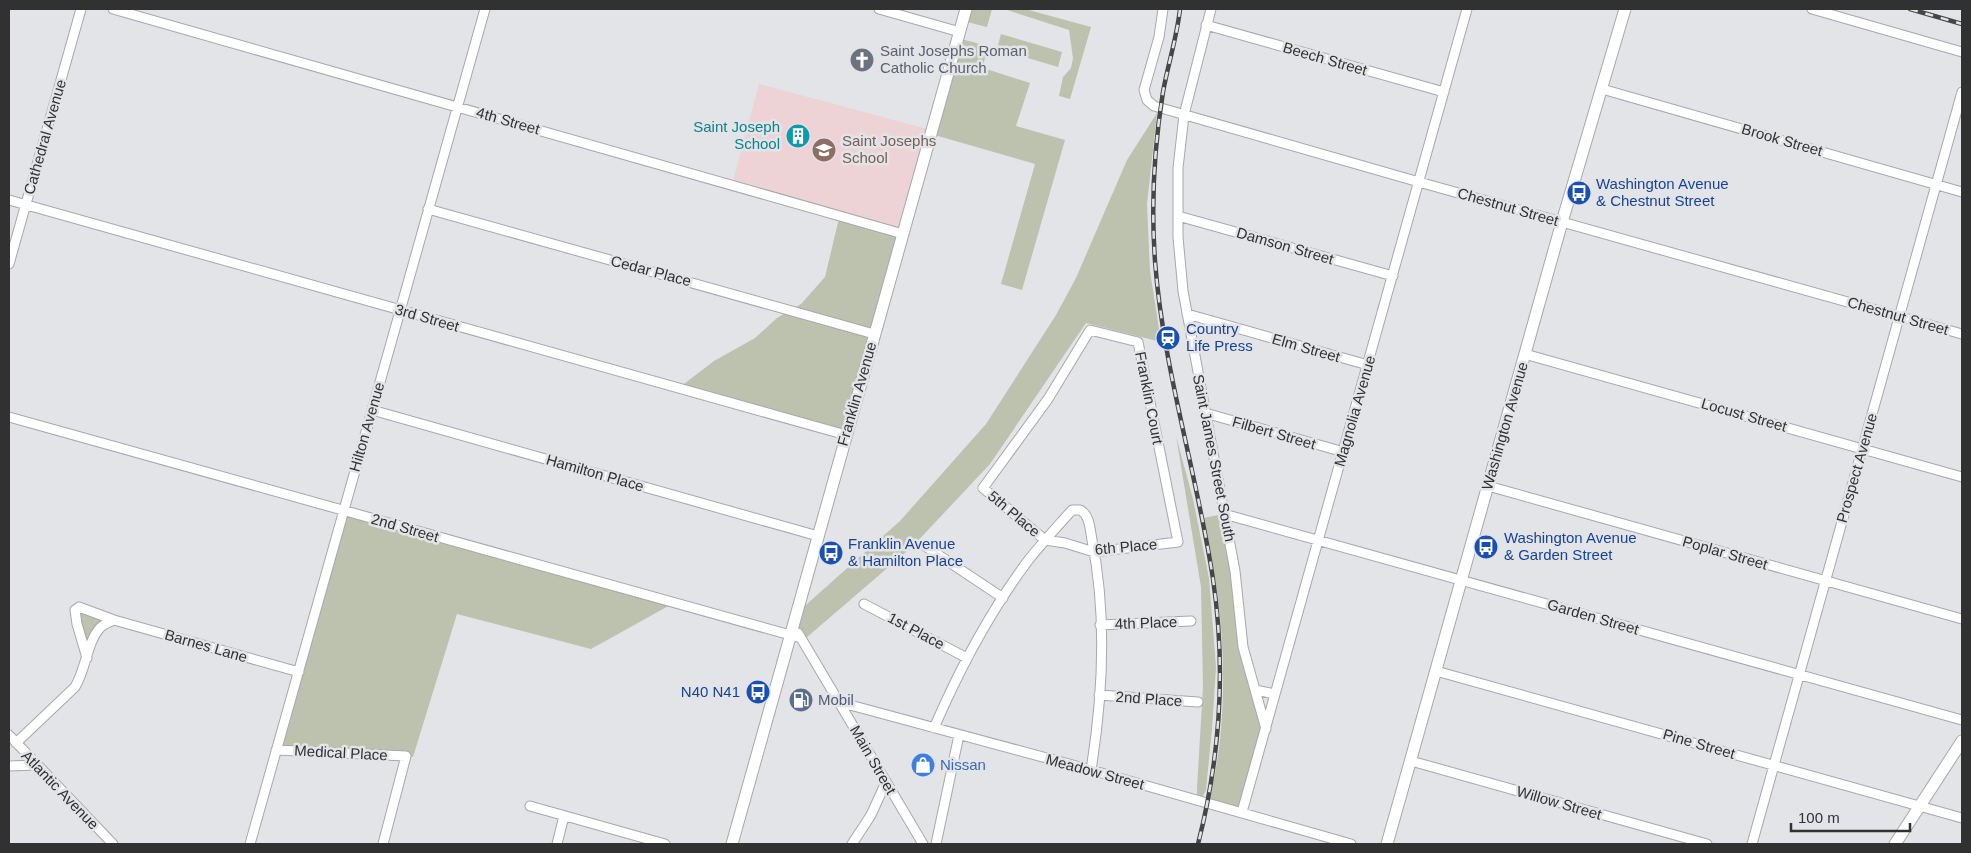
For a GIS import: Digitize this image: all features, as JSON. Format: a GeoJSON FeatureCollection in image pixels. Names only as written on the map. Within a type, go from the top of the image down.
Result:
{"type":"FeatureCollection","features":[{"type":"Feature","properties":{"kind":"main road","name":"Franklin Avenue"},"geometry":{"type":"LineString","coordinates":[[732,844],[795,632],[818,536],[966,9]]}},
{"type":"Feature","properties":{"kind":"main road","name":"Washington Avenue"},"geometry":{"type":"LineString","coordinates":[[1387,844],[1562,222],[1625,9]]}},
{"type":"Feature","properties":{"kind":"main road"},"geometry":{"type":"LineString","coordinates":[[1895,844],[1962,741]]}},
{"type":"Feature","properties":{"kind":"street","name":"Cathedral Avenue"},"geometry":{"type":"LineString","coordinates":[[9,264],[81,9]]}},
{"type":"Feature","properties":{"kind":"street","name":"4th Street"},"geometry":{"type":"LineString","coordinates":[[113,9],[903,234]]}},
{"type":"Feature","properties":{"kind":"street","name":"Hilton Avenue"},"geometry":{"type":"LineString","coordinates":[[250,844],[485,9]]}},
{"type":"Feature","properties":{"kind":"street"},"geometry":{"type":"LineString","coordinates":[[878,9],[960,32]]}},
{"type":"Feature","properties":{"kind":"street","name":"Chestnut Street"},"geometry":{"type":"LineString","coordinates":[[1163,9],[1159,37],[1144,90],[1145,97],[1154,106],[1962,334]]}},
{"type":"Feature","properties":{"kind":"street","name":"Saint James Street South"},"geometry":{"type":"LineString","coordinates":[[1211,9],[1184,114],[1179,154],[1178,216],[1180,264],[1187,314],[1234,571],[1243,647],[1266,729]]}},
{"type":"Feature","properties":{"kind":"street","name":"Magnolia Avenue"},"geometry":{"type":"LineString","coordinates":[[1242,812],[1468,9]]}},
{"type":"Feature","properties":{"kind":"street"},"geometry":{"type":"LineString","coordinates":[[1812,9],[1962,52]]}},
{"type":"Feature","properties":{"kind":"street","name":"Beech Street"},"geometry":{"type":"LineString","coordinates":[[1206,25],[1444,92]]}},
{"type":"Feature","properties":{"kind":"street","name":"Brook Street"},"geometry":{"type":"LineString","coordinates":[[1602,89],[1962,192]]}},
{"type":"Feature","properties":{"kind":"street","name":"Prospect Avenue"},"geometry":{"type":"LineString","coordinates":[[1752,844],[1962,92]]}},
{"type":"Feature","properties":{"kind":"street","name":"3rd Street"},"geometry":{"type":"LineString","coordinates":[[9,200],[846,435]]}},
{"type":"Feature","properties":{"kind":"street","name":"Cedar Place"},"geometry":{"type":"LineString","coordinates":[[428,209],[874,334]]}},
{"type":"Feature","properties":{"kind":"street","name":"Damson Street"},"geometry":{"type":"LineString","coordinates":[[1178,216],[1393,276]]}},
{"type":"Feature","properties":{"kind":"street","name":"Elm Street"},"geometry":{"type":"LineString","coordinates":[[1187,314],[1368,365]]}},
{"type":"Feature","properties":{"kind":"street","name":"Franklin Court"},"geometry":{"type":"LineString","coordinates":[[983,488],[1048,399],[1090,330],[1138,342],[1178,542]]}},
{"type":"Feature","properties":{"kind":"street","name":"Locust Street"},"geometry":{"type":"LineString","coordinates":[[1525,354],[1962,477]]}},
{"type":"Feature","properties":{"kind":"street","name":"Hamilton Place"},"geometry":{"type":"LineString","coordinates":[[372,410],[818,536]]}},
{"type":"Feature","properties":{"kind":"street","name":"Filbert Street"},"geometry":{"type":"LineString","coordinates":[[1205,413],[1344,452]]}},
{"type":"Feature","properties":{"kind":"street","name":"2nd Street"},"geometry":{"type":"LineString","coordinates":[[9,417],[344,511],[795,632]]}},
{"type":"Feature","properties":{"kind":"street","name":"Poplar Street"},"geometry":{"type":"LineString","coordinates":[[1488,486],[1962,619]]}},
{"type":"Feature","properties":{"kind":"street","name":"5th Place"},"geometry":{"type":"LineString","coordinates":[[983,488],[1045,540]]}},
{"type":"Feature","properties":{"kind":"street"},"geometry":{"type":"LineString","coordinates":[[934,728],[986,623],[1027,562],[1072,510],[1077,509],[1084,512],[1087,516],[1094,552],[1100,625],[1099,695],[1096,738],[1091,770]]}},
{"type":"Feature","properties":{"kind":"street","name":"Garden Street"},"geometry":{"type":"LineString","coordinates":[[1224,514],[1962,720]]}},
{"type":"Feature","properties":{"kind":"street","name":"6th Place"},"geometry":{"type":"LineString","coordinates":[[1045,540],[1065,543],[1094,552],[1178,542]]}},
{"type":"Feature","properties":{"kind":"street"},"geometry":{"type":"LineString","coordinates":[[925,546],[1003,598]]}},
{"type":"Feature","properties":{"kind":"street","name":"1st Place"},"geometry":{"type":"LineString","coordinates":[[864,604],[967,658]]}},
{"type":"Feature","properties":{"kind":"street","name":"Barnes Lane"},"geometry":{"type":"LineString","coordinates":[[87,658],[77,624],[75,610],[79,607],[114,620],[298,672]]}},
{"type":"Feature","properties":{"kind":"street"},"geometry":{"type":"LineString","coordinates":[[16,743],[75,687],[82,676],[93,638],[101,626],[114,620]]}},
{"type":"Feature","properties":{"kind":"street","name":"4th Place"},"geometry":{"type":"LineString","coordinates":[[1100,625],[1191,622]]}},
{"type":"Feature","properties":{"kind":"street","name":"Main Street"},"geometry":{"type":"LineString","coordinates":[[795,632],[923,844]]}},
{"type":"Feature","properties":{"kind":"street","name":"Pine Street"},"geometry":{"type":"LineString","coordinates":[[1436,671],[1962,818]]}},
{"type":"Feature","properties":{"kind":"street"},"geometry":{"type":"LineString","coordinates":[[1255,690],[1275,694]]}},
{"type":"Feature","properties":{"kind":"street","name":"2nd Place"},"geometry":{"type":"LineString","coordinates":[[1099,695],[1198,702]]}},
{"type":"Feature","properties":{"kind":"street","name":"Meadow Street"},"geometry":{"type":"LineString","coordinates":[[839,702],[1091,770],[1350,844]]}},
{"type":"Feature","properties":{"kind":"street","name":"Atlantic Avenue"},"geometry":{"type":"LineString","coordinates":[[9,735],[113,844]]}},
{"type":"Feature","properties":{"kind":"street"},"geometry":{"type":"LineString","coordinates":[[936,844],[959,735]]}},
{"type":"Feature","properties":{"kind":"street","name":"Medical Place"},"geometry":{"type":"LineString","coordinates":[[276,750],[406,756],[383,844]]}},
{"type":"Feature","properties":{"kind":"street","name":"Willow Street"},"geometry":{"type":"LineString","coordinates":[[1411,761],[1707,844]]}},
{"type":"Feature","properties":{"kind":"street"},"geometry":{"type":"LineString","coordinates":[[9,766],[37,765]]}},
{"type":"Feature","properties":{"kind":"street"},"geometry":{"type":"LineString","coordinates":[[852,844],[871,815],[886,782]]}},
{"type":"Feature","properties":{"kind":"street"},"geometry":{"type":"LineString","coordinates":[[530,806],[665,844]]}},
{"type":"Feature","properties":{"kind":"street"},"geometry":{"type":"LineString","coordinates":[[557,844],[564,816]]}},
{"type":"Feature","properties":{"kind":"shaded area"},"geometry":{"type":"Polygon","coordinates":[[[759,84],[931,130],[905,232],[732,185],[759,84]]]}},
{"type":"Feature","properties":{"kind":"green space"},"geometry":{"type":"Polygon","coordinates":[[[966,9],[992,9],[987,27],[963,21],[966,9]]]}},
{"type":"Feature","properties":{"kind":"green space"},"geometry":{"type":"Polygon","coordinates":[[[1004,9],[1025,9],[1091,27],[1070,99],[1059,96],[1063,77],[1071,68],[1073,58],[1069,30],[1004,9]]]}},
{"type":"Feature","properties":{"kind":"green space"},"geometry":{"type":"Polygon","coordinates":[[[1001,34],[1062,52],[1058,67],[997,49],[1001,34]]]}},
{"type":"Feature","properties":{"kind":"green space"},"geometry":{"type":"Polygon","coordinates":[[[958,38],[987,46],[983,68],[1030,83],[1016,126],[1065,140],[1022,290],[1001,284],[1035,164],[931,134],[958,38]]]}},
{"type":"Feature","properties":{"kind":"green space"},"geometry":{"type":"Polygon","coordinates":[[[1157,113],[1147,204],[1150,271],[1161,342],[1086,323],[990,464],[913,546],[806,638],[792,636],[798,612],[900,521],[986,424],[1056,315],[1076,278],[1127,160],[1157,113]]]}},
{"type":"Feature","properties":{"kind":"green space"},"geometry":{"type":"Polygon","coordinates":[[[840,214],[905,232],[848,435],[680,387],[714,361],[755,338],[777,318],[801,304],[825,277],[840,214]]]}},
{"type":"Feature","properties":{"kind":"green space"},"geometry":{"type":"Polygon","coordinates":[[[1176,436],[1193,499],[1209,578],[1216,667],[1206,790],[1200,802],[1197,801],[1197,788],[1203,687],[1201,587],[1176,436]]]}},
{"type":"Feature","properties":{"kind":"green space"},"geometry":{"type":"Polygon","coordinates":[[[345,511],[672,604],[591,649],[457,614],[413,757],[277,750],[345,511]]]}},
{"type":"Feature","properties":{"kind":"green space"},"geometry":{"type":"Polygon","coordinates":[[[1224,514],[1243,647],[1264,721],[1242,813],[1209,804],[1220,738],[1223,676],[1218,596],[1203,518],[1224,514]]]}},
{"type":"Feature","properties":{"kind":"green space"},"geometry":{"type":"Polygon","coordinates":[[[79,607],[114,620],[101,627],[87,658],[77,624],[79,607]]]}},
{"type":"Feature","properties":{"kind":"railway"},"geometry":{"type":"LineString","coordinates":[[1180,9],[1160,113],[1155,155],[1153,219],[1155,261],[1165,341],[1206,539],[1217,612],[1220,679],[1219,712],[1211,779],[1198,844]]}},
{"type":"Feature","properties":{"kind":"railway"},"geometry":{"type":"LineString","coordinates":[[1910,9],[1962,24]]}},
{"type":"Feature","properties":{"kind":"place","name":"Saint Josephs Roman Catholic Church"},"geometry":{"type":"Point","coordinates":[862,60]}},
{"type":"Feature","properties":{"kind":"place","name":"Saint Joseph School"},"geometry":{"type":"Point","coordinates":[798,136]}},
{"type":"Feature","properties":{"kind":"place","name":"Saint Josephs School"},"geometry":{"type":"Point","coordinates":[824,150]}},
{"type":"Feature","properties":{"kind":"place","name":"Washington Avenue & Chestnut Street"},"geometry":{"type":"Point","coordinates":[1579,193]}},
{"type":"Feature","properties":{"kind":"place","name":"Country Life Press"},"geometry":{"type":"Point","coordinates":[1168,338]}},
{"type":"Feature","properties":{"kind":"place","name":"Washington Avenue & Garden Street"},"geometry":{"type":"Point","coordinates":[1486,547]}},
{"type":"Feature","properties":{"kind":"place","name":"Franklin Avenue & Hamilton Place"},"geometry":{"type":"Point","coordinates":[831,553]}},
{"type":"Feature","properties":{"kind":"place","name":"N40 N41"},"geometry":{"type":"Point","coordinates":[758,692]}},
{"type":"Feature","properties":{"kind":"place","name":"Mobil"},"geometry":{"type":"Point","coordinates":[801,700]}},
{"type":"Feature","properties":{"kind":"place","name":"Nissan"},"geometry":{"type":"Point","coordinates":[923,765]}}]}
